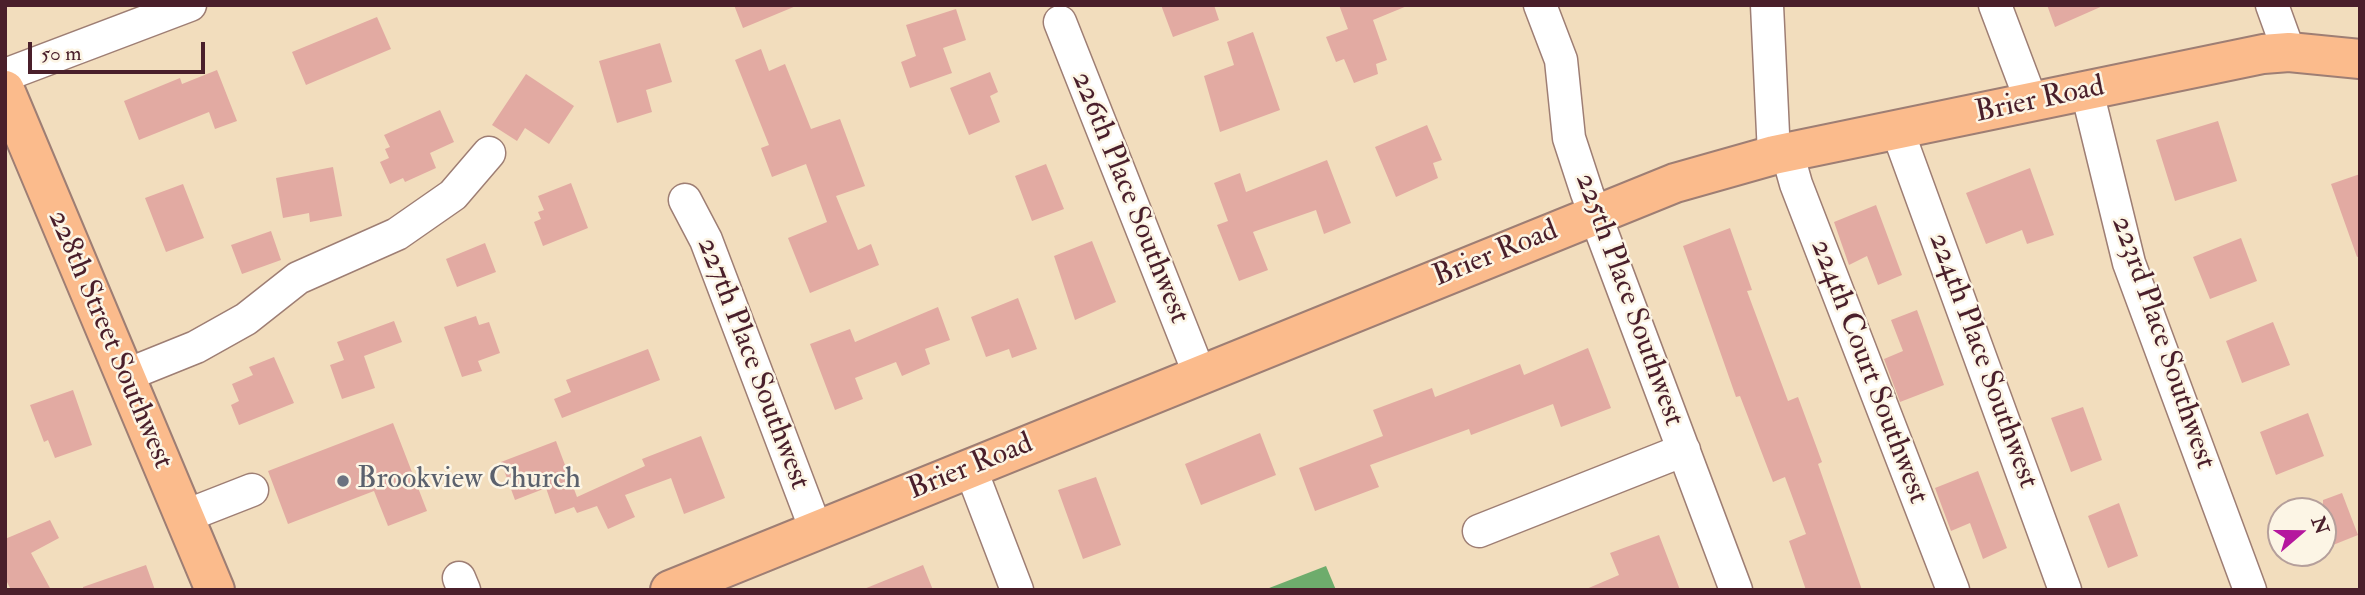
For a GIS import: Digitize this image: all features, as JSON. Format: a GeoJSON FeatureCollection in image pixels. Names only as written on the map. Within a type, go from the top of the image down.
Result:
{"type":"FeatureCollection","features":[{"type":"Feature","properties":{"kind":"main road","name":"Brier Road"},"geometry":{"type":"LineString","coordinates":[[685,587],[816,530],[971,470],[1199,373],[1675,183],[1781,154],[1898,132],[2238,59],[2288,52],[2360,59]]}},
{"type":"Feature","properties":{"kind":"main road","name":"228th Street Southwest"},"geometry":{"type":"LineString","coordinates":[[5,90],[215,590]]}},
{"type":"Feature","properties":{"kind":"street"},"geometry":{"type":"LineString","coordinates":[[5,75],[190,5]]}},
{"type":"Feature","properties":{"kind":"street","name":"225th Place Southwest"},"geometry":{"type":"LineString","coordinates":[[1540,5],[1561,60],[1569,138],[1595,215],[1736,590]]}},
{"type":"Feature","properties":{"kind":"street"},"geometry":{"type":"LineString","coordinates":[[1767,5],[1781,154]]}},
{"type":"Feature","properties":{"kind":"street"},"geometry":{"type":"LineString","coordinates":[[1995,5],[2032,103]]}},
{"type":"Feature","properties":{"kind":"street"},"geometry":{"type":"LineString","coordinates":[[2272,5],[2288,52]]}},
{"type":"Feature","properties":{"kind":"street","name":"226th Place Southwest"},"geometry":{"type":"LineString","coordinates":[[1060,22],[1199,373]]}},
{"type":"Feature","properties":{"kind":"street","name":"223rd Place Southwest"},"geometry":{"type":"LineString","coordinates":[[2087,91],[2129,263],[2250,590]]}},
{"type":"Feature","properties":{"kind":"street","name":"224th Place Southwest"},"geometry":{"type":"LineString","coordinates":[[1898,132],[2065,590]]}},
{"type":"Feature","properties":{"kind":"street"},"geometry":{"type":"LineString","coordinates":[[124,376],[196,347],[246,319],[298,278],[397,234],[453,195],[489,153]]}},
{"type":"Feature","properties":{"kind":"street","name":"224th Court Southwest"},"geometry":{"type":"LineString","coordinates":[[1781,154],[1796,184],[1953,590]]}},
{"type":"Feature","properties":{"kind":"street","name":"227th Place Southwest"},"geometry":{"type":"LineString","coordinates":[[685,200],[706,240],[816,530]]}},
{"type":"Feature","properties":{"kind":"street"},"geometry":{"type":"LineString","coordinates":[[1479,531],[1684,450]]}},
{"type":"Feature","properties":{"kind":"street"},"geometry":{"type":"LineString","coordinates":[[971,470],[1017,590]]}},
{"type":"Feature","properties":{"kind":"street"},"geometry":{"type":"LineString","coordinates":[[183,517],[251,490]]}},
{"type":"Feature","properties":{"kind":"green space"},"geometry":{"type":"Polygon","coordinates":[[[1326,566],[1336,590],[1264,590],[1326,566]]]}},
{"type":"Feature","properties":{"kind":"building"},"geometry":{"type":"Polygon","coordinates":[[[734,5],[795,5],[796,6],[743,28],[734,5]]]}},
{"type":"Feature","properties":{"kind":"building"},"geometry":{"type":"Polygon","coordinates":[[[1161,5],[1214,5],[1219,20],[1173,37],[1161,5]]]}},
{"type":"Feature","properties":{"kind":"building"},"geometry":{"type":"Polygon","coordinates":[[[1339,5],[1407,6],[1373,20],[1387,60],[1376,64],[1378,74],[1354,83],[1344,59],[1336,62],[1326,37],[1348,29],[1339,5]]]}},
{"type":"Feature","properties":{"kind":"building"},"geometry":{"type":"Polygon","coordinates":[[[2047,5],[2105,5],[2055,27],[2047,5]]]}},
{"type":"Feature","properties":{"kind":"building"},"geometry":{"type":"Polygon","coordinates":[[[956,9],[966,40],[943,48],[952,73],[910,88],[901,62],[916,56],[906,25],[956,9]]]}},
{"type":"Feature","properties":{"kind":"building"},"geometry":{"type":"Polygon","coordinates":[[[377,17],[391,49],[306,85],[292,52],[377,17]]]}},
{"type":"Feature","properties":{"kind":"building"},"geometry":{"type":"Polygon","coordinates":[[[1253,32],[1280,110],[1220,132],[1204,76],[1234,65],[1227,42],[1253,32]]]}},
{"type":"Feature","properties":{"kind":"building"},"geometry":{"type":"Polygon","coordinates":[[[660,43],[672,82],[646,90],[652,112],[617,123],[599,61],[660,43]]]}},
{"type":"Feature","properties":{"kind":"building"},"geometry":{"type":"Polygon","coordinates":[[[761,49],[769,71],[785,64],[811,129],[840,119],[865,186],[836,196],[858,250],[871,244],[879,265],[810,293],[788,238],[827,222],[806,164],[772,177],[761,148],[769,145],[735,60],[761,49]]]}},
{"type":"Feature","properties":{"kind":"building"},"geometry":{"type":"Polygon","coordinates":[[[217,70],[237,121],[215,129],[209,112],[139,140],[124,101],[180,78],[182,84],[217,70]]]}},
{"type":"Feature","properties":{"kind":"building"},"geometry":{"type":"Polygon","coordinates":[[[990,72],[998,92],[990,96],[1000,122],[969,135],[950,88],[990,72]]]}},
{"type":"Feature","properties":{"kind":"building"},"geometry":{"type":"Polygon","coordinates":[[[526,74],[574,106],[549,144],[525,128],[517,141],[492,125],[526,74]]]}},
{"type":"Feature","properties":{"kind":"building"},"geometry":{"type":"Polygon","coordinates":[[[440,110],[454,142],[430,153],[436,168],[405,182],[403,178],[390,184],[380,162],[389,158],[385,149],[390,147],[384,135],[440,110]]]}},
{"type":"Feature","properties":{"kind":"building"},"geometry":{"type":"Polygon","coordinates":[[[2218,121],[2237,181],[2175,201],[2156,140],[2218,121]]]}},
{"type":"Feature","properties":{"kind":"building"},"geometry":{"type":"Polygon","coordinates":[[[1427,125],[1442,160],[1433,163],[1438,178],[1396,197],[1375,147],[1427,125]]]}},
{"type":"Feature","properties":{"kind":"building"},"geometry":{"type":"Polygon","coordinates":[[[1327,160],[1351,223],[1324,234],[1316,210],[1253,232],[1268,270],[1239,281],[1217,225],[1228,221],[1214,183],[1240,173],[1246,192],[1327,160]]]}},
{"type":"Feature","properties":{"kind":"building"},"geometry":{"type":"Polygon","coordinates":[[[1046,164],[1064,209],[1032,221],[1015,176],[1046,164]]]}},
{"type":"Feature","properties":{"kind":"building"},"geometry":{"type":"Polygon","coordinates":[[[333,167],[342,216],[310,222],[309,213],[283,218],[276,178],[333,167]]]}},
{"type":"Feature","properties":{"kind":"building"},"geometry":{"type":"Polygon","coordinates":[[[2030,168],[2054,235],[2027,244],[2022,230],[1986,244],[1966,193],[2030,168]]]}},
{"type":"Feature","properties":{"kind":"building"},"geometry":{"type":"Polygon","coordinates":[[[2360,174],[2360,256],[2357,257],[2331,184],[2360,174]]]}},
{"type":"Feature","properties":{"kind":"building"},"geometry":{"type":"Polygon","coordinates":[[[571,183],[588,228],[543,246],[534,222],[541,219],[538,212],[544,210],[538,196],[571,183]]]}},
{"type":"Feature","properties":{"kind":"building"},"geometry":{"type":"Polygon","coordinates":[[[183,184],[204,238],[166,252],[145,198],[183,184]]]}},
{"type":"Feature","properties":{"kind":"building"},"geometry":{"type":"Polygon","coordinates":[[[1876,205],[1902,275],[1878,285],[1867,256],[1849,265],[1834,222],[1876,205]]]}},
{"type":"Feature","properties":{"kind":"building"},"geometry":{"type":"Polygon","coordinates":[[[1730,228],[1752,290],[1747,291],[1788,401],[1798,397],[1822,462],[1818,464],[1862,590],[1806,590],[1789,541],[1806,534],[1785,477],[1773,482],[1740,396],[1736,397],[1683,246],[1730,228]]]}},
{"type":"Feature","properties":{"kind":"building"},"geometry":{"type":"Polygon","coordinates":[[[271,231],[281,260],[242,274],[231,245],[271,231]]]}},
{"type":"Feature","properties":{"kind":"building"},"geometry":{"type":"Polygon","coordinates":[[[2241,238],[2257,281],[2210,299],[2193,257],[2241,238]]]}},
{"type":"Feature","properties":{"kind":"building"},"geometry":{"type":"Polygon","coordinates":[[[1092,241],[1116,302],[1075,320],[1054,256],[1092,241]]]}},
{"type":"Feature","properties":{"kind":"building"},"geometry":{"type":"Polygon","coordinates":[[[485,243],[496,272],[457,287],[446,259],[485,243]]]}},
{"type":"Feature","properties":{"kind":"building"},"geometry":{"type":"Polygon","coordinates":[[[1018,298],[1037,349],[1012,358],[1009,349],[986,357],[971,317],[1018,298]]]}},
{"type":"Feature","properties":{"kind":"building"},"geometry":{"type":"Polygon","coordinates":[[[938,307],[950,340],[925,349],[930,364],[902,376],[896,362],[855,378],[863,399],[835,410],[810,344],[850,329],[855,342],[938,307]]]}},
{"type":"Feature","properties":{"kind":"building"},"geometry":{"type":"Polygon","coordinates":[[[1917,310],[1944,385],[1900,402],[1884,359],[1903,351],[1891,320],[1917,310]]]}},
{"type":"Feature","properties":{"kind":"building"},"geometry":{"type":"Polygon","coordinates":[[[476,316],[479,325],[489,322],[500,353],[478,361],[482,371],[462,377],[444,327],[476,316]]]}},
{"type":"Feature","properties":{"kind":"building"},"geometry":{"type":"Polygon","coordinates":[[[394,321],[402,342],[364,356],[375,388],[342,399],[330,365],[344,360],[337,342],[394,321]]]}},
{"type":"Feature","properties":{"kind":"building"},"geometry":{"type":"Polygon","coordinates":[[[2273,322],[2290,365],[2242,383],[2226,341],[2273,322]]]}},
{"type":"Feature","properties":{"kind":"building"},"geometry":{"type":"Polygon","coordinates":[[[1588,348],[1611,408],[1561,427],[1553,404],[1471,435],[1469,429],[1370,465],[1379,487],[1315,511],[1299,468],[1383,436],[1373,410],[1432,388],[1435,397],[1520,364],[1524,375],[1588,348]]]}},
{"type":"Feature","properties":{"kind":"building"},"geometry":{"type":"Polygon","coordinates":[[[648,349],[660,380],[562,418],[554,399],[571,392],[566,380],[648,349]]]}},
{"type":"Feature","properties":{"kind":"building"},"geometry":{"type":"Polygon","coordinates":[[[274,357],[294,403],[239,425],[231,405],[239,401],[232,384],[253,375],[249,367],[274,357]]]}},
{"type":"Feature","properties":{"kind":"building"},"geometry":{"type":"Polygon","coordinates":[[[73,390],[92,445],[55,458],[48,440],[44,442],[30,405],[73,390]]]}},
{"type":"Feature","properties":{"kind":"building"},"geometry":{"type":"Polygon","coordinates":[[[2083,407],[2102,460],[2071,472],[2051,418],[2083,407]]]}},
{"type":"Feature","properties":{"kind":"building"},"geometry":{"type":"Polygon","coordinates":[[[2308,413],[2324,456],[2276,475],[2260,432],[2308,413]]]}},
{"type":"Feature","properties":{"kind":"building","name":"Brookview Church"},"geometry":{"type":"Polygon","coordinates":[[[393,423],[427,511],[388,526],[374,491],[288,524],[268,471],[393,423]]]}},
{"type":"Feature","properties":{"kind":"building"},"geometry":{"type":"Polygon","coordinates":[[[1260,433],[1276,475],[1201,505],[1185,464],[1260,433]]]}},
{"type":"Feature","properties":{"kind":"building"},"geometry":{"type":"Polygon","coordinates":[[[701,436],[725,498],[684,514],[671,478],[625,495],[635,517],[608,529],[597,506],[577,513],[574,507],[555,514],[546,488],[515,500],[501,462],[556,441],[577,497],[645,466],[642,459],[701,436]]]}},
{"type":"Feature","properties":{"kind":"building"},"geometry":{"type":"Polygon","coordinates":[[[1978,471],[2007,548],[1983,559],[1970,523],[1951,531],[1935,488],[1978,471]]]}},
{"type":"Feature","properties":{"kind":"building"},"geometry":{"type":"Polygon","coordinates":[[[1096,477],[1121,545],[1083,559],[1058,490],[1096,477]]]}},
{"type":"Feature","properties":{"kind":"building"},"geometry":{"type":"Polygon","coordinates":[[[2342,493],[2358,535],[2337,543],[2337,497],[2331,497],[2342,493]]]}},
{"type":"Feature","properties":{"kind":"building"},"geometry":{"type":"Polygon","coordinates":[[[2119,503],[2138,556],[2108,568],[2088,516],[2119,503]]]}},
{"type":"Feature","properties":{"kind":"building"},"geometry":{"type":"Polygon","coordinates":[[[50,520],[59,538],[31,553],[51,590],[11,590],[5,578],[5,539],[50,520]]]}},
{"type":"Feature","properties":{"kind":"building"},"geometry":{"type":"Polygon","coordinates":[[[1659,535],[1680,590],[1584,590],[1619,575],[1610,553],[1659,535]]]}},
{"type":"Feature","properties":{"kind":"building"},"geometry":{"type":"Polygon","coordinates":[[[146,565],[155,590],[83,590],[83,587],[146,565]]]}},
{"type":"Feature","properties":{"kind":"building"},"geometry":{"type":"Polygon","coordinates":[[[923,565],[933,590],[864,590],[864,589],[923,565]]]}},
{"type":"Feature","properties":{"kind":"place","name":"Brookview Church"},"geometry":{"type":"Point","coordinates":[343,481]}}]}
